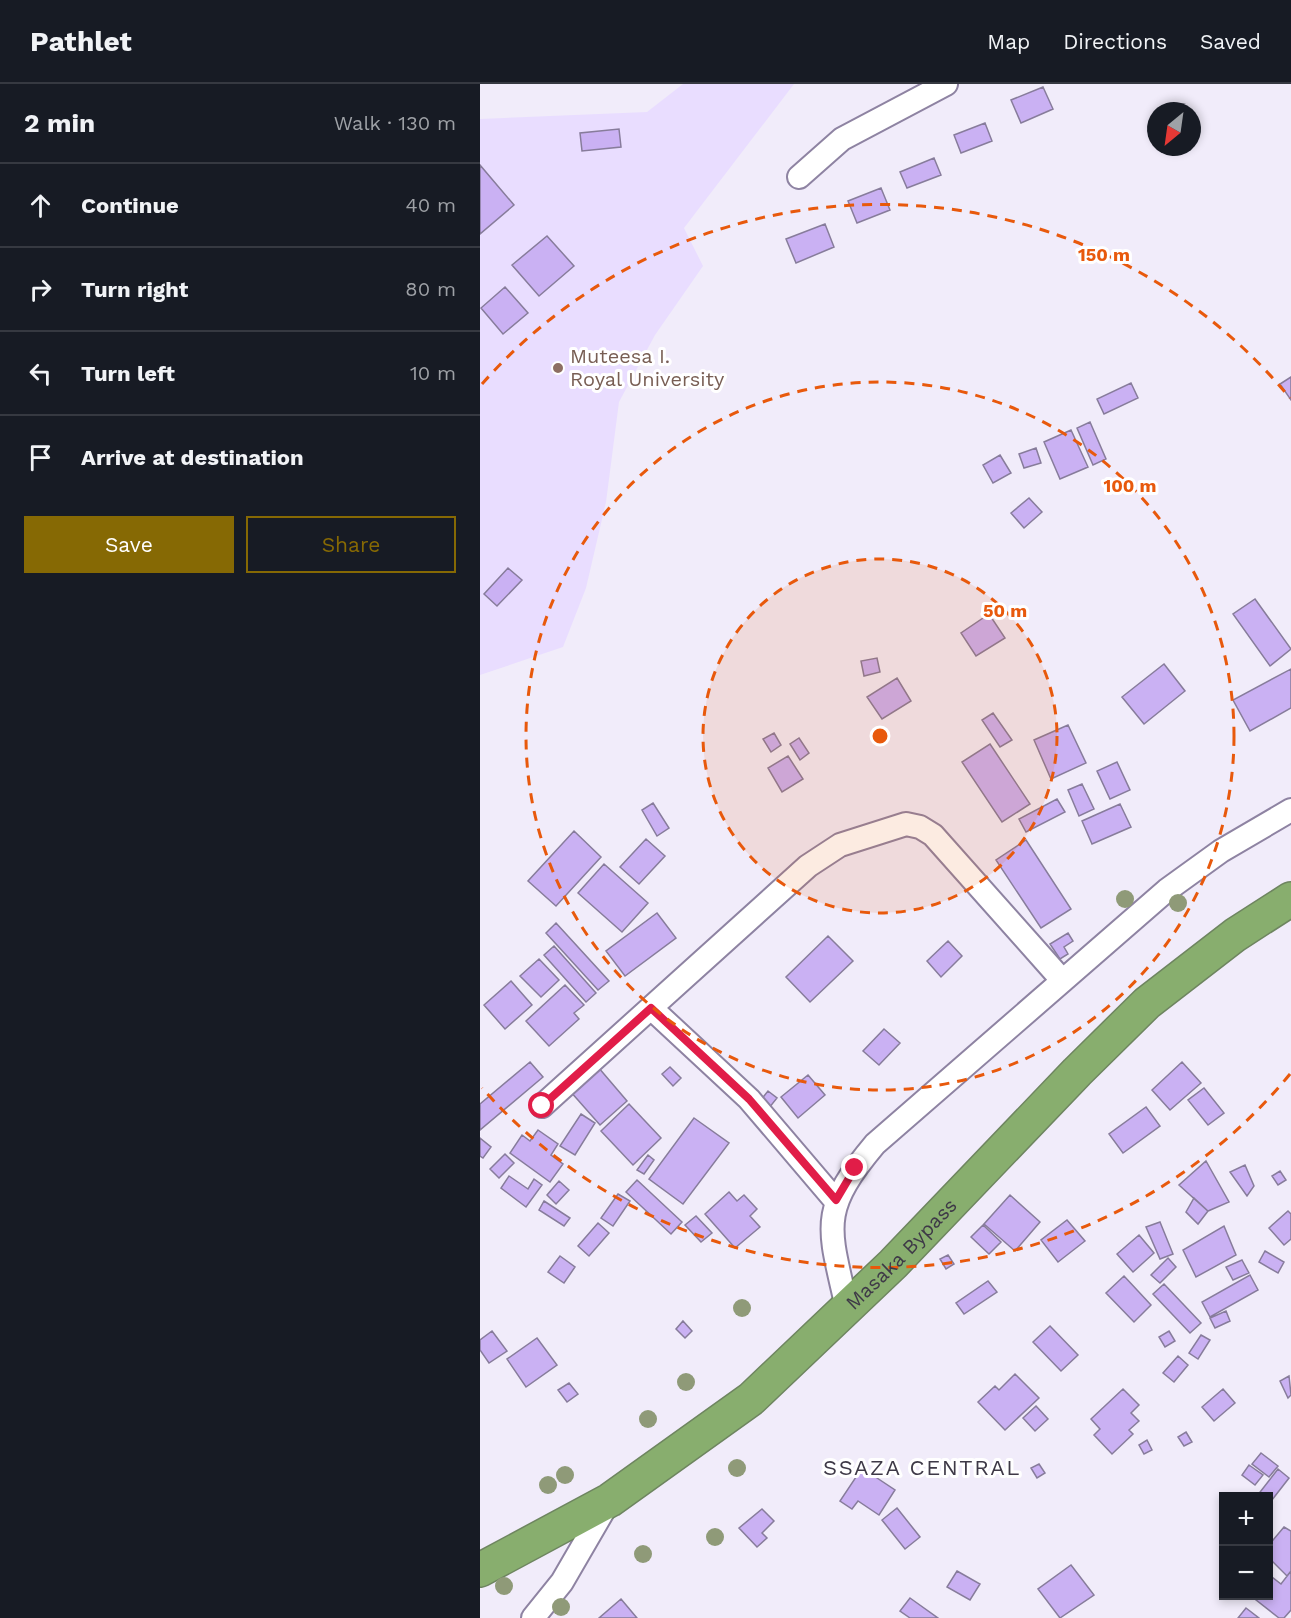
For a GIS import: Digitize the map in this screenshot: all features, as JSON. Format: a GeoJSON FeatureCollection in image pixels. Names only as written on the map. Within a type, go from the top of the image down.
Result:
{"type":"FeatureCollection","features":[{"type":"Feature","properties":{"kind":"highway","name":"Masaka Bypass"},"geometry":{"type":"LineString","coordinates":[[480,1570],[610,1500],[751,1399],[893,1264],[1077,1072],[1147,1003],[1235,935],[1291,899]]}},
{"type":"Feature","properties":{"kind":"street"},"geometry":{"type":"LineString","coordinates":[[799,177],[842,139],[945,84]]}},
{"type":"Feature","properties":{"kind":"street"},"geometry":{"type":"LineString","coordinates":[[847,1308],[831,1238],[836,1200],[855,1168],[875,1144],[1192,870],[1291,810]]}},
{"type":"Feature","properties":{"kind":"street"},"geometry":{"type":"LineString","coordinates":[[542,1106],[808,866],[840,845],[906,824],[920,827],[933,835],[1062,980]]}},
{"type":"Feature","properties":{"kind":"street"},"geometry":{"type":"LineString","coordinates":[[651,1008],[749,1099],[836,1200]]}},
{"type":"Feature","properties":{"kind":"street"},"geometry":{"type":"LineString","coordinates":[[533,1618],[562,1582],[610,1500]]}},
{"type":"Feature","properties":{"kind":"shaded area","name":"Muteesa I. Royal University"},"geometry":{"type":"Polygon","coordinates":[[[683,84],[794,84],[684,228],[703,266],[655,335],[619,402],[606,502],[586,588],[563,647],[480,675],[480,119],[647,112],[683,84]]]}},
{"type":"Feature","properties":{"kind":"building"},"geometry":{"type":"Polygon","coordinates":[[[1043,87],[1053,109],[1021,123],[1011,100],[1043,87]]]}},
{"type":"Feature","properties":{"kind":"building"},"geometry":{"type":"Polygon","coordinates":[[[985,123],[992,141],[961,153],[954,135],[985,123]]]}},
{"type":"Feature","properties":{"kind":"building"},"geometry":{"type":"Polygon","coordinates":[[[619,129],[621,147],[582,151],[580,133],[619,129]]]}},
{"type":"Feature","properties":{"kind":"building"},"geometry":{"type":"Polygon","coordinates":[[[934,158],[941,175],[907,188],[900,172],[934,158]]]}},
{"type":"Feature","properties":{"kind":"building"},"geometry":{"type":"Polygon","coordinates":[[[480,165],[514,205],[480,234],[480,165]]]}},
{"type":"Feature","properties":{"kind":"building"},"geometry":{"type":"Polygon","coordinates":[[[881,188],[890,210],[857,223],[848,201],[881,188]]]}},
{"type":"Feature","properties":{"kind":"building"},"geometry":{"type":"Polygon","coordinates":[[[825,224],[834,247],[796,263],[786,239],[825,224]]]}},
{"type":"Feature","properties":{"kind":"building"},"geometry":{"type":"Polygon","coordinates":[[[547,236],[574,266],[539,296],[512,265],[547,236]]]}},
{"type":"Feature","properties":{"kind":"building"},"geometry":{"type":"Polygon","coordinates":[[[505,287],[528,313],[503,334],[481,308],[505,287]]]}},
{"type":"Feature","properties":{"kind":"building"},"geometry":{"type":"Polygon","coordinates":[[[1291,377],[1291,400],[1280,384],[1291,377]]]}},
{"type":"Feature","properties":{"kind":"building"},"geometry":{"type":"Polygon","coordinates":[[[1131,383],[1138,398],[1104,414],[1097,399],[1131,383]]]}},
{"type":"Feature","properties":{"kind":"building"},"geometry":{"type":"Polygon","coordinates":[[[1090,422],[1106,459],[1093,465],[1077,428],[1090,422]]]}},
{"type":"Feature","properties":{"kind":"building"},"geometry":{"type":"Polygon","coordinates":[[[1071,430],[1088,467],[1060,479],[1044,442],[1071,430]]]}},
{"type":"Feature","properties":{"kind":"building"},"geometry":{"type":"Polygon","coordinates":[[[1036,448],[1041,463],[1024,468],[1019,454],[1036,448]]]}},
{"type":"Feature","properties":{"kind":"building"},"geometry":{"type":"Polygon","coordinates":[[[1000,455],[1011,473],[993,483],[983,465],[1000,455]]]}},
{"type":"Feature","properties":{"kind":"building"},"geometry":{"type":"Polygon","coordinates":[[[1029,498],[1042,512],[1024,528],[1011,513],[1029,498]]]}},
{"type":"Feature","properties":{"kind":"building"},"geometry":{"type":"Polygon","coordinates":[[[508,568],[522,580],[497,606],[484,594],[508,568]]]}},
{"type":"Feature","properties":{"kind":"building"},"geometry":{"type":"Polygon","coordinates":[[[1255,599],[1291,649],[1270,666],[1233,614],[1255,599]]]}},
{"type":"Feature","properties":{"kind":"building"},"geometry":{"type":"Polygon","coordinates":[[[989,614],[1005,638],[976,656],[961,633],[989,614]]]}},
{"type":"Feature","properties":{"kind":"building"},"geometry":{"type":"Polygon","coordinates":[[[877,658],[880,672],[864,676],[861,661],[877,658]]]}},
{"type":"Feature","properties":{"kind":"building"},"geometry":{"type":"Polygon","coordinates":[[[1164,664],[1185,691],[1144,724],[1122,697],[1164,664]]]}},
{"type":"Feature","properties":{"kind":"building"},"geometry":{"type":"Polygon","coordinates":[[[1291,669],[1291,708],[1250,731],[1233,700],[1291,669]]]}},
{"type":"Feature","properties":{"kind":"building"},"geometry":{"type":"Polygon","coordinates":[[[897,678],[911,701],[882,719],[867,697],[897,678]]]}},
{"type":"Feature","properties":{"kind":"building"},"geometry":{"type":"Polygon","coordinates":[[[993,713],[1012,740],[1000,747],[982,720],[993,713]]]}},
{"type":"Feature","properties":{"kind":"building"},"geometry":{"type":"Polygon","coordinates":[[[1068,725],[1086,763],[1051,779],[1034,740],[1068,725]]]}},
{"type":"Feature","properties":{"kind":"building"},"geometry":{"type":"Polygon","coordinates":[[[774,733],[781,745],[771,752],[763,739],[774,733]]]}},
{"type":"Feature","properties":{"kind":"building"},"geometry":{"type":"Polygon","coordinates":[[[799,738],[809,753],[800,760],[790,744],[799,738]]]}},
{"type":"Feature","properties":{"kind":"building"},"geometry":{"type":"Polygon","coordinates":[[[990,744],[1030,804],[1002,822],[962,762],[990,744]]]}},
{"type":"Feature","properties":{"kind":"building"},"geometry":{"type":"Polygon","coordinates":[[[788,756],[803,779],[782,792],[768,768],[788,756]]]}},
{"type":"Feature","properties":{"kind":"building"},"geometry":{"type":"Polygon","coordinates":[[[1117,762],[1130,790],[1110,799],[1097,771],[1117,762]]]}},
{"type":"Feature","properties":{"kind":"building"},"geometry":{"type":"Polygon","coordinates":[[[1082,784],[1094,809],[1079,816],[1068,790],[1082,784]]]}},
{"type":"Feature","properties":{"kind":"building"},"geometry":{"type":"Polygon","coordinates":[[[1057,799],[1065,812],[1026,832],[1019,819],[1057,799]]]}},
{"type":"Feature","properties":{"kind":"building"},"geometry":{"type":"Polygon","coordinates":[[[653,803],[669,828],[657,836],[642,810],[653,803]]]}},
{"type":"Feature","properties":{"kind":"building"},"geometry":{"type":"Polygon","coordinates":[[[1120,804],[1131,827],[1092,844],[1082,821],[1120,804]]]}},
{"type":"Feature","properties":{"kind":"building"},"geometry":{"type":"Polygon","coordinates":[[[574,831],[601,857],[556,906],[528,881],[574,831]]]}},
{"type":"Feature","properties":{"kind":"building"},"geometry":{"type":"Polygon","coordinates":[[[646,839],[665,856],[639,884],[620,867],[646,839]]]}},
{"type":"Feature","properties":{"kind":"building"},"geometry":{"type":"Polygon","coordinates":[[[1026,840],[1071,909],[1041,928],[996,860],[1026,840]]]}},
{"type":"Feature","properties":{"kind":"building"},"geometry":{"type":"Polygon","coordinates":[[[604,864],[648,903],[622,932],[578,893],[604,864]]]}},
{"type":"Feature","properties":{"kind":"building"},"geometry":{"type":"Polygon","coordinates":[[[657,913],[676,938],[625,976],[606,951],[657,913]]]}},
{"type":"Feature","properties":{"kind":"building"},"geometry":{"type":"Polygon","coordinates":[[[556,923],[609,981],[598,990],[546,933],[556,923]]]}},
{"type":"Feature","properties":{"kind":"building"},"geometry":{"type":"Polygon","coordinates":[[[1068,933],[1073,941],[1064,947],[1068,954],[1060,959],[1050,944],[1068,933]]]}},
{"type":"Feature","properties":{"kind":"building"},"geometry":{"type":"Polygon","coordinates":[[[828,936],[853,961],[810,1002],[786,977],[828,936]]]}},
{"type":"Feature","properties":{"kind":"building"},"geometry":{"type":"Polygon","coordinates":[[[948,941],[962,956],[941,977],[927,961],[948,941]]]}},
{"type":"Feature","properties":{"kind":"building"},"geometry":{"type":"Polygon","coordinates":[[[554,946],[596,993],[586,1002],[544,955],[554,946]]]}},
{"type":"Feature","properties":{"kind":"building"},"geometry":{"type":"Polygon","coordinates":[[[539,959],[559,980],[541,997],[520,976],[539,959]]]}},
{"type":"Feature","properties":{"kind":"building"},"geometry":{"type":"Polygon","coordinates":[[[511,981],[532,1005],[505,1029],[484,1005],[511,981]]]}},
{"type":"Feature","properties":{"kind":"building"},"geometry":{"type":"Polygon","coordinates":[[[565,985],[584,1005],[574,1013],[579,1019],[549,1046],[526,1021],[565,985]]]}},
{"type":"Feature","properties":{"kind":"building"},"geometry":{"type":"Polygon","coordinates":[[[884,1029],[900,1043],[879,1065],[863,1051],[884,1029]]]}},
{"type":"Feature","properties":{"kind":"building"},"geometry":{"type":"Polygon","coordinates":[[[530,1062],[543,1077],[480,1130],[480,1104],[530,1062]]]}},
{"type":"Feature","properties":{"kind":"building"},"geometry":{"type":"Polygon","coordinates":[[[1182,1062],[1201,1083],[1170,1110],[1152,1090],[1182,1062]]]}},
{"type":"Feature","properties":{"kind":"building"},"geometry":{"type":"Polygon","coordinates":[[[598,1067],[627,1101],[600,1125],[570,1091],[598,1067]]]}},
{"type":"Feature","properties":{"kind":"building"},"geometry":{"type":"Polygon","coordinates":[[[670,1067],[681,1078],[673,1086],[662,1074],[670,1067]]]}},
{"type":"Feature","properties":{"kind":"building"},"geometry":{"type":"Polygon","coordinates":[[[808,1075],[825,1095],[798,1118],[781,1097],[808,1075]]]}},
{"type":"Feature","properties":{"kind":"building"},"geometry":{"type":"Polygon","coordinates":[[[1204,1088],[1224,1113],[1208,1125],[1188,1100],[1204,1088]]]}},
{"type":"Feature","properties":{"kind":"building"},"geometry":{"type":"Polygon","coordinates":[[[768,1091],[777,1098],[765,1113],[756,1106],[768,1091]]]}},
{"type":"Feature","properties":{"kind":"building"},"geometry":{"type":"Polygon","coordinates":[[[629,1104],[661,1138],[633,1165],[601,1131],[629,1104]]]}},
{"type":"Feature","properties":{"kind":"building"},"geometry":{"type":"Polygon","coordinates":[[[1146,1107],[1160,1126],[1123,1153],[1109,1134],[1146,1107]]]}},
{"type":"Feature","properties":{"kind":"building"},"geometry":{"type":"Polygon","coordinates":[[[581,1114],[595,1123],[575,1155],[560,1146],[581,1114]]]}},
{"type":"Feature","properties":{"kind":"building"},"geometry":{"type":"Polygon","coordinates":[[[694,1118],[729,1143],[683,1204],[649,1179],[694,1118]]]}},
{"type":"Feature","properties":{"kind":"building"},"geometry":{"type":"Polygon","coordinates":[[[538,1130],[558,1144],[551,1155],[563,1164],[550,1182],[510,1153],[522,1135],[530,1141],[538,1130]]]}},
{"type":"Feature","properties":{"kind":"building"},"geometry":{"type":"Polygon","coordinates":[[[480,1138],[491,1147],[483,1158],[480,1156],[480,1138]]]}},
{"type":"Feature","properties":{"kind":"building"},"geometry":{"type":"Polygon","coordinates":[[[505,1154],[514,1163],[499,1178],[490,1169],[505,1154]]]}},
{"type":"Feature","properties":{"kind":"building"},"geometry":{"type":"Polygon","coordinates":[[[648,1155],[654,1160],[644,1174],[637,1170],[648,1155]]]}},
{"type":"Feature","properties":{"kind":"building"},"geometry":{"type":"Polygon","coordinates":[[[1206,1161],[1229,1202],[1208,1211],[1179,1185],[1206,1161]]]}},
{"type":"Feature","properties":{"kind":"building"},"geometry":{"type":"Polygon","coordinates":[[[1245,1165],[1254,1186],[1247,1196],[1230,1172],[1245,1165]]]}},
{"type":"Feature","properties":{"kind":"building"},"geometry":{"type":"Polygon","coordinates":[[[1280,1171],[1286,1180],[1278,1185],[1272,1176],[1280,1171]]]}},
{"type":"Feature","properties":{"kind":"building"},"geometry":{"type":"Polygon","coordinates":[[[509,1176],[528,1189],[534,1179],[542,1185],[526,1207],[501,1188],[509,1176]]]}},
{"type":"Feature","properties":{"kind":"building"},"geometry":{"type":"Polygon","coordinates":[[[637,1180],[682,1222],[671,1234],[626,1192],[637,1180]]]}},
{"type":"Feature","properties":{"kind":"building"},"geometry":{"type":"Polygon","coordinates":[[[559,1181],[569,1190],[556,1204],[547,1195],[559,1181]]]}},
{"type":"Feature","properties":{"kind":"building"},"geometry":{"type":"Polygon","coordinates":[[[729,1192],[737,1201],[744,1195],[757,1209],[750,1216],[760,1227],[735,1248],[705,1214],[729,1192]]]}},
{"type":"Feature","properties":{"kind":"building"},"geometry":{"type":"Polygon","coordinates":[[[618,1194],[630,1201],[613,1226],[601,1218],[618,1194]]]}},
{"type":"Feature","properties":{"kind":"building"},"geometry":{"type":"Polygon","coordinates":[[[1010,1195],[1040,1222],[1015,1251],[984,1224],[1010,1195]]]}},
{"type":"Feature","properties":{"kind":"building"},"geometry":{"type":"Polygon","coordinates":[[[1194,1198],[1208,1211],[1198,1224],[1186,1212],[1194,1198]]]}},
{"type":"Feature","properties":{"kind":"building"},"geometry":{"type":"Polygon","coordinates":[[[544,1201],[570,1218],[564,1226],[539,1210],[544,1201]]]}},
{"type":"Feature","properties":{"kind":"building"},"geometry":{"type":"Polygon","coordinates":[[[1288,1211],[1291,1214],[1291,1239],[1284,1245],[1269,1228],[1288,1211]]]}},
{"type":"Feature","properties":{"kind":"building"},"geometry":{"type":"Polygon","coordinates":[[[696,1216],[712,1233],[701,1242],[685,1225],[696,1216]]]}},
{"type":"Feature","properties":{"kind":"building"},"geometry":{"type":"Polygon","coordinates":[[[1067,1220],[1085,1241],[1058,1262],[1041,1240],[1067,1220]]]}},
{"type":"Feature","properties":{"kind":"building"},"geometry":{"type":"Polygon","coordinates":[[[1160,1222],[1173,1254],[1160,1259],[1146,1227],[1160,1222]]]}},
{"type":"Feature","properties":{"kind":"building"},"geometry":{"type":"Polygon","coordinates":[[[598,1223],[609,1233],[589,1256],[578,1246],[598,1223]]]}},
{"type":"Feature","properties":{"kind":"building"},"geometry":{"type":"Polygon","coordinates":[[[983,1225],[1001,1242],[989,1254],[971,1237],[983,1225]]]}},
{"type":"Feature","properties":{"kind":"building"},"geometry":{"type":"Polygon","coordinates":[[[1224,1226],[1236,1255],[1196,1277],[1183,1250],[1224,1226]]]}},
{"type":"Feature","properties":{"kind":"building"},"geometry":{"type":"Polygon","coordinates":[[[1139,1235],[1154,1253],[1133,1272],[1117,1254],[1139,1235]]]}},
{"type":"Feature","properties":{"kind":"building"},"geometry":{"type":"Polygon","coordinates":[[[1265,1251],[1284,1262],[1278,1273],[1259,1262],[1265,1251]]]}},
{"type":"Feature","properties":{"kind":"building"},"geometry":{"type":"Polygon","coordinates":[[[948,1255],[954,1264],[946,1269],[940,1259],[948,1255]]]}},
{"type":"Feature","properties":{"kind":"building"},"geometry":{"type":"Polygon","coordinates":[[[560,1256],[575,1267],[564,1283],[548,1272],[560,1256]]]}},
{"type":"Feature","properties":{"kind":"building"},"geometry":{"type":"Polygon","coordinates":[[[1168,1258],[1176,1267],[1160,1283],[1151,1275],[1168,1258]]]}},
{"type":"Feature","properties":{"kind":"building"},"geometry":{"type":"Polygon","coordinates":[[[1242,1260],[1249,1273],[1233,1280],[1226,1267],[1242,1260]]]}},
{"type":"Feature","properties":{"kind":"building"},"geometry":{"type":"Polygon","coordinates":[[[1250,1275],[1258,1290],[1210,1317],[1202,1302],[1250,1275]]]}},
{"type":"Feature","properties":{"kind":"building"},"geometry":{"type":"Polygon","coordinates":[[[1124,1276],[1151,1305],[1134,1322],[1106,1293],[1124,1276]]]}},
{"type":"Feature","properties":{"kind":"building"},"geometry":{"type":"Polygon","coordinates":[[[988,1281],[997,1292],[964,1314],[956,1303],[988,1281]]]}},
{"type":"Feature","properties":{"kind":"building"},"geometry":{"type":"Polygon","coordinates":[[[1164,1284],[1201,1323],[1190,1333],[1153,1294],[1164,1284]]]}},
{"type":"Feature","properties":{"kind":"building"},"geometry":{"type":"Polygon","coordinates":[[[1226,1311],[1230,1321],[1215,1328],[1210,1318],[1226,1311]]]}},
{"type":"Feature","properties":{"kind":"building"},"geometry":{"type":"Polygon","coordinates":[[[683,1321],[692,1331],[685,1338],[676,1329],[683,1321]]]}},
{"type":"Feature","properties":{"kind":"building"},"geometry":{"type":"Polygon","coordinates":[[[1050,1326],[1078,1355],[1061,1371],[1033,1342],[1050,1326]]]}},
{"type":"Feature","properties":{"kind":"building"},"geometry":{"type":"Polygon","coordinates":[[[492,1331],[507,1351],[489,1363],[480,1350],[480,1340],[492,1331]]]}},
{"type":"Feature","properties":{"kind":"building"},"geometry":{"type":"Polygon","coordinates":[[[1169,1331],[1175,1341],[1165,1347],[1159,1337],[1169,1331]]]}},
{"type":"Feature","properties":{"kind":"building"},"geometry":{"type":"Polygon","coordinates":[[[1201,1335],[1210,1340],[1198,1359],[1189,1353],[1201,1335]]]}},
{"type":"Feature","properties":{"kind":"building"},"geometry":{"type":"Polygon","coordinates":[[[537,1338],[557,1365],[526,1387],[507,1359],[537,1338]]]}},
{"type":"Feature","properties":{"kind":"building"},"geometry":{"type":"Polygon","coordinates":[[[1178,1356],[1188,1365],[1174,1382],[1163,1373],[1178,1356]]]}},
{"type":"Feature","properties":{"kind":"building"},"geometry":{"type":"Polygon","coordinates":[[[1015,1374],[1039,1398],[1005,1430],[978,1402],[995,1386],[999,1390],[1015,1374]]]}},
{"type":"Feature","properties":{"kind":"building"},"geometry":{"type":"Polygon","coordinates":[[[1289,1376],[1291,1395],[1288,1398],[1280,1381],[1289,1376]]]}},
{"type":"Feature","properties":{"kind":"building"},"geometry":{"type":"Polygon","coordinates":[[[569,1383],[578,1394],[567,1402],[558,1390],[569,1383]]]}},
{"type":"Feature","properties":{"kind":"building"},"geometry":{"type":"Polygon","coordinates":[[[1123,1389],[1139,1405],[1131,1413],[1139,1421],[1129,1430],[1133,1434],[1112,1454],[1094,1435],[1100,1429],[1091,1419],[1123,1389]]]}},
{"type":"Feature","properties":{"kind":"building"},"geometry":{"type":"Polygon","coordinates":[[[1223,1389],[1235,1403],[1214,1421],[1202,1407],[1223,1389]]]}},
{"type":"Feature","properties":{"kind":"building"},"geometry":{"type":"Polygon","coordinates":[[[1036,1406],[1048,1419],[1035,1431],[1023,1418],[1036,1406]]]}},
{"type":"Feature","properties":{"kind":"building"},"geometry":{"type":"Polygon","coordinates":[[[1186,1432],[1192,1442],[1184,1446],[1178,1437],[1186,1432]]]}},
{"type":"Feature","properties":{"kind":"building"},"geometry":{"type":"Polygon","coordinates":[[[1147,1440],[1152,1450],[1144,1454],[1139,1445],[1147,1440]]]}},
{"type":"Feature","properties":{"kind":"building"},"geometry":{"type":"Polygon","coordinates":[[[1261,1453],[1278,1466],[1269,1477],[1252,1464],[1261,1453]]]}},
{"type":"Feature","properties":{"kind":"building"},"geometry":{"type":"Polygon","coordinates":[[[1039,1464],[1045,1473],[1037,1478],[1031,1468],[1039,1464]]]}},
{"type":"Feature","properties":{"kind":"building"},"geometry":{"type":"Polygon","coordinates":[[[1249,1465],[1263,1475],[1255,1485],[1242,1475],[1249,1465]]]}},
{"type":"Feature","properties":{"kind":"building"},"geometry":{"type":"Polygon","coordinates":[[[862,1468],[895,1490],[879,1515],[858,1501],[852,1509],[840,1501],[862,1468]]]}},
{"type":"Feature","properties":{"kind":"building"},"geometry":{"type":"Polygon","coordinates":[[[1278,1469],[1289,1478],[1273,1499],[1273,1492],[1260,1492],[1278,1469]]]}},
{"type":"Feature","properties":{"kind":"building"},"geometry":{"type":"Polygon","coordinates":[[[897,1508],[920,1537],[905,1549],[882,1520],[897,1508]]]}},
{"type":"Feature","properties":{"kind":"building"},"geometry":{"type":"Polygon","coordinates":[[[762,1509],[774,1521],[762,1533],[767,1538],[757,1547],[739,1528],[762,1509]]]}},
{"type":"Feature","properties":{"kind":"building"},"geometry":{"type":"Polygon","coordinates":[[[1284,1527],[1291,1531],[1291,1571],[1287,1576],[1273,1562],[1273,1540],[1284,1527]]]}},
{"type":"Feature","properties":{"kind":"building"},"geometry":{"type":"Polygon","coordinates":[[[1071,1565],[1094,1595],[1060,1618],[1038,1589],[1071,1565]]]}},
{"type":"Feature","properties":{"kind":"building"},"geometry":{"type":"Polygon","coordinates":[[[957,1571],[980,1584],[970,1600],[947,1587],[957,1571]]]}},
{"type":"Feature","properties":{"kind":"building"},"geometry":{"type":"Polygon","coordinates":[[[1291,1571],[1291,1610],[1284,1618],[1279,1618],[1256,1600],[1273,1600],[1273,1578],[1281,1584],[1291,1571]]]}},
{"type":"Feature","properties":{"kind":"building"},"geometry":{"type":"Polygon","coordinates":[[[910,1598],[938,1618],[910,1618],[900,1611],[910,1598]]]}},
{"type":"Feature","properties":{"kind":"building"},"geometry":{"type":"Polygon","coordinates":[[[621,1599],[637,1618],[599,1618],[621,1599]]]}},
{"type":"Feature","properties":{"kind":"building"},"geometry":{"type":"Polygon","coordinates":[[[1246,1608],[1259,1618],[1238,1618],[1246,1608]]]}},
{"type":"Feature","properties":{"kind":"place","name":"Muteesa I. Royal University"},"geometry":{"type":"Point","coordinates":[558,368]}},
{"type":"Feature","properties":{"kind":"district","name":"SSAZA CENTRAL"},"geometry":{"type":"Point","coordinates":[922,1467]}},
{"type":"Feature","properties":{"kind":"route"},"geometry":{"type":"LineString","coordinates":[[542,1106],[651,1008],[749,1099],[836,1200],[855,1168]]}}]}
